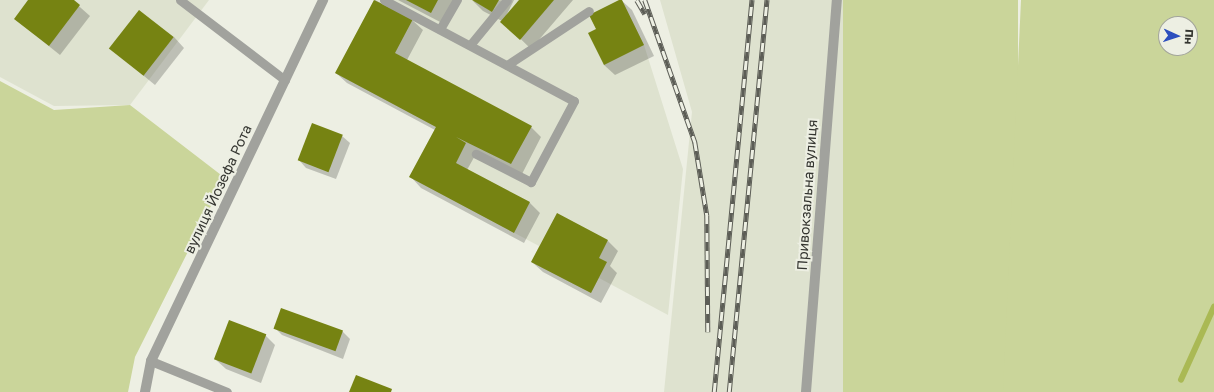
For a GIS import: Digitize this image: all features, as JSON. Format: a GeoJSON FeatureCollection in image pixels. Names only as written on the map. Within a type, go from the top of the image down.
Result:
{"type":"FeatureCollection","features":[{"type":"Feature","properties":{"kind":"street","name":"вулиця Йозефа Рота"},"geometry":{"type":"LineString","coordinates":[[145,392],[151,361],[323,0]]}},
{"type":"Feature","properties":{"kind":"street","name":"Привокзальна вулиця"},"geometry":{"type":"LineString","coordinates":[[806,392],[837,0]]}},
{"type":"Feature","properties":{"kind":"lane"},"geometry":{"type":"LineString","coordinates":[[180,0],[285,80]]}},
{"type":"Feature","properties":{"kind":"lane"},"geometry":{"type":"LineString","coordinates":[[384,0],[574,101],[531,182],[476,154]]}},
{"type":"Feature","properties":{"kind":"lane"},"geometry":{"type":"LineString","coordinates":[[440,29],[457,0]]}},
{"type":"Feature","properties":{"kind":"lane"},"geometry":{"type":"LineString","coordinates":[[470,46],[507,0]]}},
{"type":"Feature","properties":{"kind":"lane"},"geometry":{"type":"LineString","coordinates":[[507,65],[589,11]]}},
{"type":"Feature","properties":{"kind":"lane"},"geometry":{"type":"LineString","coordinates":[[151,361],[227,392]]}},
{"type":"Feature","properties":{"kind":"shaded area"},"geometry":{"type":"Polygon","coordinates":[[[0,0],[209,0],[130,105],[54,106],[0,77],[0,0]]]}},
{"type":"Feature","properties":{"kind":"shaded area"},"geometry":{"type":"Polygon","coordinates":[[[374,0],[622,0],[644,45],[683,169],[668,315],[599,278],[591,293],[531,262],[539,246],[409,177],[436,127],[335,73],[374,0]]]}},
{"type":"Feature","properties":{"kind":"shaded area"},"geometry":{"type":"Polygon","coordinates":[[[660,0],[903,0],[939,392],[664,392],[692,112],[660,0]]]}},
{"type":"Feature","properties":{"kind":"green space"},"geometry":{"type":"Polygon","coordinates":[[[843,0],[1018,0],[1018,392],[843,392],[843,0]]]}},
{"type":"Feature","properties":{"kind":"green space"},"geometry":{"type":"Polygon","coordinates":[[[1021,0],[1214,0],[1214,392],[1003,392],[1021,0]]]}},
{"type":"Feature","properties":{"kind":"green space"},"geometry":{"type":"Polygon","coordinates":[[[0,81],[54,110],[130,105],[225,178],[135,357],[128,392],[0,392],[0,81]]]}},
{"type":"Feature","properties":{"kind":"building"},"geometry":{"type":"Polygon","coordinates":[[[28,0],[74,0],[80,5],[49,46],[14,19],[28,0]]]}},
{"type":"Feature","properties":{"kind":"building"},"geometry":{"type":"Polygon","coordinates":[[[374,0],[413,19],[395,53],[532,126],[511,164],[456,137],[466,143],[456,163],[530,202],[514,233],[409,177],[436,127],[335,73],[374,0]]]}},
{"type":"Feature","properties":{"kind":"building"},"geometry":{"type":"Polygon","coordinates":[[[406,0],[438,0],[431,13],[406,0]]]}},
{"type":"Feature","properties":{"kind":"building"},"geometry":{"type":"Polygon","coordinates":[[[472,0],[499,0],[492,12],[472,0]]]}},
{"type":"Feature","properties":{"kind":"building"},"geometry":{"type":"Polygon","coordinates":[[[519,0],[554,0],[520,40],[500,22],[519,0]]]}},
{"type":"Feature","properties":{"kind":"building"},"geometry":{"type":"Polygon","coordinates":[[[619,0],[622,0],[644,45],[604,65],[588,33],[596,29],[589,15],[619,0]]]}},
{"type":"Feature","properties":{"kind":"building"},"geometry":{"type":"Polygon","coordinates":[[[139,10],[174,37],[144,76],[109,49],[139,10]]]}},
{"type":"Feature","properties":{"kind":"building"},"geometry":{"type":"Polygon","coordinates":[[[312,123],[343,135],[328,172],[298,160],[312,123]]]}},
{"type":"Feature","properties":{"kind":"building"},"geometry":{"type":"Polygon","coordinates":[[[557,213],[608,240],[599,258],[607,262],[591,293],[531,262],[557,213]]]}},
{"type":"Feature","properties":{"kind":"building"},"geometry":{"type":"Polygon","coordinates":[[[281,308],[343,331],[335,351],[273,329],[281,308]]]}},
{"type":"Feature","properties":{"kind":"building"},"geometry":{"type":"Polygon","coordinates":[[[229,320],[266,334],[251,374],[214,359],[229,320]]]}},
{"type":"Feature","properties":{"kind":"building"},"geometry":{"type":"Polygon","coordinates":[[[356,375],[392,389],[391,392],[349,392],[356,375]]]}},
{"type":"Feature","properties":{"kind":"waterway"},"geometry":{"type":"LineString","coordinates":[[1181,380],[1214,307]]}},
{"type":"Feature","properties":{"kind":"railway"},"geometry":{"type":"LineString","coordinates":[[637,0],[645,14]]}},
{"type":"Feature","properties":{"kind":"railway"},"geometry":{"type":"LineString","coordinates":[[645,0],[695,142],[707,215],[708,332]]}},
{"type":"Feature","properties":{"kind":"railway"},"geometry":{"type":"LineString","coordinates":[[714,392],[752,0]]}},
{"type":"Feature","properties":{"kind":"railway"},"geometry":{"type":"LineString","coordinates":[[729,392],[767,0]]}}]}
